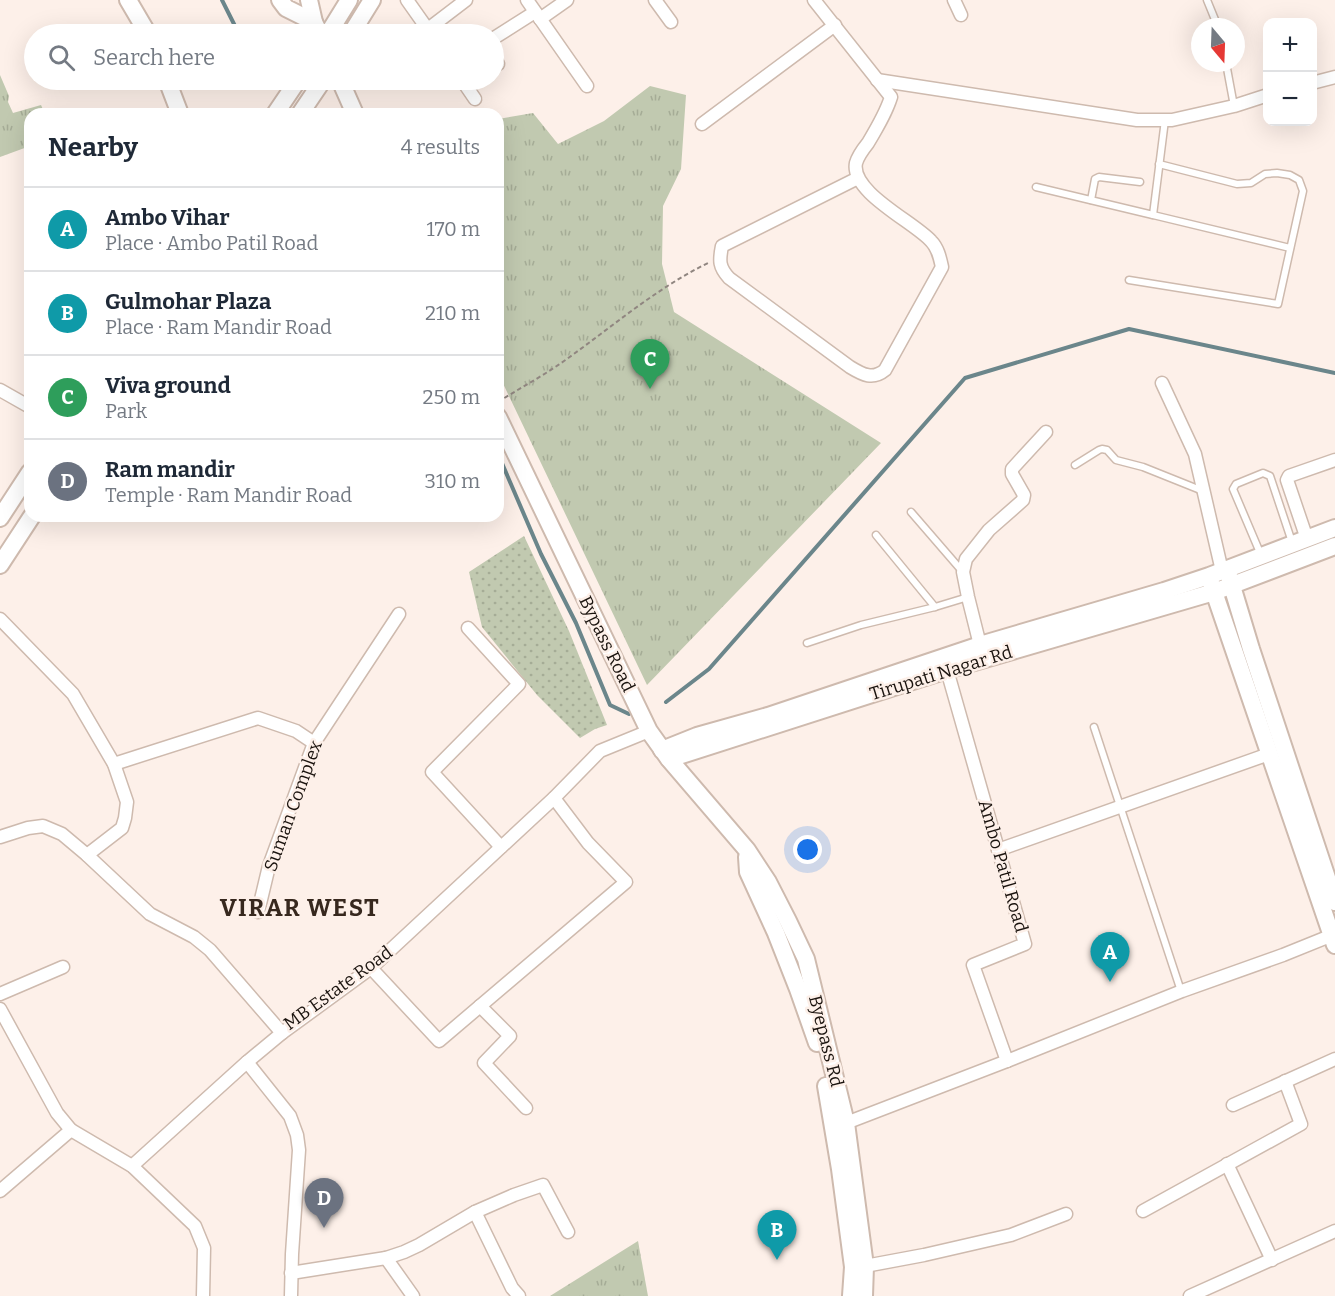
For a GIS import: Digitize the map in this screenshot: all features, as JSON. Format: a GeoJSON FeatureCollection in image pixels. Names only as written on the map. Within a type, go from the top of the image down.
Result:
{"type":"FeatureCollection","features":[{"type":"Feature","properties":{"kind":"street"},"geometry":{"type":"LineString","coordinates":[[128,0],[142,24]]}},
{"type":"Feature","properties":{"kind":"street"},"geometry":{"type":"LineString","coordinates":[[280,0],[286,8],[311,24]]}},
{"type":"Feature","properties":{"kind":"street"},"geometry":{"type":"LineString","coordinates":[[309,0],[316,24]]}},
{"type":"Feature","properties":{"kind":"street"},"geometry":{"type":"LineString","coordinates":[[334,24],[349,0]]}},
{"type":"Feature","properties":{"kind":"street"},"geometry":{"type":"LineString","coordinates":[[357,24],[372,0]]}},
{"type":"Feature","properties":{"kind":"street"},"geometry":{"type":"LineString","coordinates":[[407,0],[424,24]]}},
{"type":"Feature","properties":{"kind":"street"},"geometry":{"type":"LineString","coordinates":[[439,24],[466,0]]}},
{"type":"Feature","properties":{"kind":"street"},"geometry":{"type":"LineString","coordinates":[[527,0],[587,86]]}},
{"type":"Feature","properties":{"kind":"street"},"geometry":{"type":"LineString","coordinates":[[504,33],[567,0]]}},
{"type":"Feature","properties":{"kind":"street"},"geometry":{"type":"LineString","coordinates":[[656,0],[671,22]]}},
{"type":"Feature","properties":{"kind":"street"},"geometry":{"type":"LineString","coordinates":[[814,0],[891,97],[856,162],[858,178],[873,195],[932,242],[942,267],[885,370],[880,374],[868,376],[850,367],[729,278],[722,271],[719,257],[722,246],[858,178]]}},
{"type":"Feature","properties":{"kind":"street"},"geometry":{"type":"LineString","coordinates":[[954,0],[961,15]]}},
{"type":"Feature","properties":{"kind":"street"},"geometry":{"type":"LineString","coordinates":[[702,124],[834,25]]}},
{"type":"Feature","properties":{"kind":"street"},"geometry":{"type":"LineString","coordinates":[[1317,82],[1335,77]]}},
{"type":"Feature","properties":{"kind":"street"},"geometry":{"type":"LineString","coordinates":[[878,80],[1137,120],[1172,120],[1234,106],[1263,97]]}},
{"type":"Feature","properties":{"kind":"street"},"geometry":{"type":"LineString","coordinates":[[171,90],[178,108]]}},
{"type":"Feature","properties":{"kind":"street"},"geometry":{"type":"LineString","coordinates":[[279,108],[291,90]]}},
{"type":"Feature","properties":{"kind":"street"},"geometry":{"type":"LineString","coordinates":[[304,108],[316,90]]}},
{"type":"Feature","properties":{"kind":"street"},"geometry":{"type":"LineString","coordinates":[[344,90],[352,108]]}},
{"type":"Feature","properties":{"kind":"street"},"geometry":{"type":"LineString","coordinates":[[469,90],[475,99]]}},
{"type":"Feature","properties":{"kind":"street"},"geometry":{"type":"LineString","coordinates":[[1162,383],[1195,454],[1221,578],[1269,754],[1292,794],[1335,902]]}},
{"type":"Feature","properties":{"kind":"street"},"geometry":{"type":"LineString","coordinates":[[0,390],[24,404]]}},
{"type":"Feature","properties":{"kind":"street","name":"Bypass Road"},"geometry":{"type":"LineString","coordinates":[[504,429],[649,731],[665,754],[747,850]]}},
{"type":"Feature","properties":{"kind":"street"},"geometry":{"type":"LineString","coordinates":[[665,754],[697,736],[982,652],[963,572],[966,559],[989,530],[1023,500],[1024,495],[1012,474],[1012,469],[1046,432]]}},
{"type":"Feature","properties":{"kind":"street"},"geometry":{"type":"LineString","coordinates":[[1300,542],[1287,480],[1289,476],[1335,460]]}},
{"type":"Feature","properties":{"kind":"street"},"geometry":{"type":"LineString","coordinates":[[3,507],[24,480]]}},
{"type":"Feature","properties":{"kind":"street"},"geometry":{"type":"LineString","coordinates":[[0,565],[28,522]]}},
{"type":"Feature","properties":{"kind":"street"},"geometry":{"type":"LineString","coordinates":[[1221,578],[1262,556],[1335,528]]}},
{"type":"Feature","properties":{"kind":"street"},"geometry":{"type":"LineString","coordinates":[[1221,578],[1335,546]]}},
{"type":"Feature","properties":{"kind":"street"},"geometry":{"type":"LineString","coordinates":[[840,1123],[1007,1061],[1182,991],[1334,939],[1251,649],[1221,578]]}},
{"type":"Feature","properties":{"kind":"street","name":"Tirupati Nagar Rd"},"geometry":{"type":"LineString","coordinates":[[665,754],[947,670],[982,652],[1221,578]]}},
{"type":"Feature","properties":{"kind":"street","name":"Suman Complex"},"geometry":{"type":"LineString","coordinates":[[258,912],[269,866],[314,743],[399,614]]}},
{"type":"Feature","properties":{"kind":"street"},"geometry":{"type":"LineString","coordinates":[[0,619],[73,694],[114,764],[127,802],[125,818],[122,828],[87,855]]}},
{"type":"Feature","properties":{"kind":"street"},"geometry":{"type":"LineString","coordinates":[[468,628],[519,684],[432,772],[501,847]]}},
{"type":"Feature","properties":{"kind":"street","name":"Ambo Patil Road"},"geometry":{"type":"LineString","coordinates":[[947,670],[1025,944],[973,965],[1007,1061]]}},
{"type":"Feature","properties":{"kind":"street"},"geometry":{"type":"LineString","coordinates":[[114,764],[258,717],[296,731],[314,743]]}},
{"type":"Feature","properties":{"kind":"street","name":"MB Estate Road"},"geometry":{"type":"LineString","coordinates":[[0,837],[43,826],[62,834],[150,914],[194,937],[210,950],[282,1033],[371,968],[554,798],[600,751],[649,731]]}},
{"type":"Feature","properties":{"kind":"street"},"geometry":{"type":"LineString","coordinates":[[998,850],[1269,754]]}},
{"type":"Feature","properties":{"kind":"street"},"geometry":{"type":"LineString","coordinates":[[371,968],[439,1041],[626,882],[588,843],[554,798]]}},
{"type":"Feature","properties":{"kind":"street"},"geometry":{"type":"LineString","coordinates":[[747,850],[748,872],[798,989],[840,1123],[865,1266],[864,1296]]}},
{"type":"Feature","properties":{"kind":"street","name":"Byepass Rd"},"geometry":{"type":"LineString","coordinates":[[747,850],[768,882],[806,959],[840,1123]]}},
{"type":"Feature","properties":{"kind":"street"},"geometry":{"type":"LineString","coordinates":[[0,994],[63,967]]}},
{"type":"Feature","properties":{"kind":"street"},"geometry":{"type":"LineString","coordinates":[[480,1006],[510,1036],[484,1063],[526,1108]]}},
{"type":"Feature","properties":{"kind":"street"},"geometry":{"type":"LineString","coordinates":[[0,1009],[57,1113],[71,1130],[132,1166],[195,1227],[204,1248],[203,1296]]}},
{"type":"Feature","properties":{"kind":"street"},"geometry":{"type":"LineString","coordinates":[[132,1166],[282,1033]]}},
{"type":"Feature","properties":{"kind":"street"},"geometry":{"type":"LineString","coordinates":[[1233,1105],[1335,1059]]}},
{"type":"Feature","properties":{"kind":"street"},"geometry":{"type":"LineString","coordinates":[[247,1062],[290,1116],[297,1135],[299,1150],[291,1296]]}},
{"type":"Feature","properties":{"kind":"street"},"geometry":{"type":"LineString","coordinates":[[1143,1211],[1301,1124],[1285,1082]]}},
{"type":"Feature","properties":{"kind":"street"},"geometry":{"type":"LineString","coordinates":[[840,1123],[853,1267],[851,1296]]}},
{"type":"Feature","properties":{"kind":"street"},"geometry":{"type":"LineString","coordinates":[[0,1191],[71,1130]]}},
{"type":"Feature","properties":{"kind":"street"},"geometry":{"type":"LineString","coordinates":[[1227,1164],[1272,1260]]}},
{"type":"Feature","properties":{"kind":"street"},"geometry":{"type":"LineString","coordinates":[[291,1273],[386,1258],[404,1252],[475,1212],[543,1185],[568,1232]]}},
{"type":"Feature","properties":{"kind":"street"},"geometry":{"type":"LineString","coordinates":[[475,1212],[512,1287],[519,1296]]}},
{"type":"Feature","properties":{"kind":"street"},"geometry":{"type":"LineString","coordinates":[[865,1266],[1011,1235],[1066,1214]]}},
{"type":"Feature","properties":{"kind":"street"},"geometry":{"type":"LineString","coordinates":[[1190,1296],[1335,1231]]}},
{"type":"Feature","properties":{"kind":"street"},"geometry":{"type":"LineString","coordinates":[[386,1258],[413,1296]]}},
{"type":"Feature","properties":{"kind":"lane"},"geometry":{"type":"LineString","coordinates":[[1207,0],[1214,18]]}},
{"type":"Feature","properties":{"kind":"lane"},"geometry":{"type":"LineString","coordinates":[[1228,72],[1234,106]]}},
{"type":"Feature","properties":{"kind":"lane"},"geometry":{"type":"LineString","coordinates":[[1153,215],[1165,120]]}},
{"type":"Feature","properties":{"kind":"lane"},"geometry":{"type":"LineString","coordinates":[[1128,280],[1278,304],[1303,191],[1299,180],[1277,172],[1265,174],[1251,183],[1237,184],[1159,164]]}},
{"type":"Feature","properties":{"kind":"lane"},"geometry":{"type":"LineString","coordinates":[[1091,200],[1095,179],[1099,177],[1140,182]]}},
{"type":"Feature","properties":{"kind":"lane"},"geometry":{"type":"LineString","coordinates":[[1036,187],[1290,248]]}},
{"type":"Feature","properties":{"kind":"lane"},"geometry":{"type":"LineString","coordinates":[[1075,465],[1102,449],[1107,450],[1116,460],[1143,467],[1203,491]]}},
{"type":"Feature","properties":{"kind":"lane"},"geometry":{"type":"LineString","coordinates":[[1262,556],[1233,489],[1236,484],[1263,473],[1270,476],[1300,542]]}},
{"type":"Feature","properties":{"kind":"lane"},"geometry":{"type":"LineString","coordinates":[[911,512],[963,572]]}},
{"type":"Feature","properties":{"kind":"lane"},"geometry":{"type":"LineString","coordinates":[[876,535],[935,607]]}},
{"type":"Feature","properties":{"kind":"lane"},"geometry":{"type":"LineString","coordinates":[[807,643],[861,625],[968,597]]}},
{"type":"Feature","properties":{"kind":"lane"},"geometry":{"type":"LineString","coordinates":[[1094,727],[1182,991]]}},
{"type":"Feature","properties":{"kind":"path"},"geometry":{"type":"LineString","coordinates":[[504,398],[563,362],[681,276],[719,257]]}},
{"type":"Feature","properties":{"kind":"green space"},"geometry":{"type":"Polygon","coordinates":[[[0,75],[13,113],[24,110],[24,148],[0,157],[0,75]]]}},
{"type":"Feature","properties":{"kind":"green space"},"geometry":{"type":"Polygon","coordinates":[[[650,86],[686,95],[681,169],[663,206],[662,264],[674,312],[881,443],[647,685],[504,386],[504,118],[533,113],[558,144],[604,121],[650,86]]]}},
{"type":"Feature","properties":{"kind":"green space"},"geometry":{"type":"Polygon","coordinates":[[[524,536],[569,631],[607,725],[580,738],[537,695],[482,627],[469,572],[524,536]]]}},
{"type":"Feature","properties":{"kind":"green space"},"geometry":{"type":"Polygon","coordinates":[[[638,1241],[648,1296],[550,1296],[638,1241]]]}},
{"type":"Feature","properties":{"kind":"waterway"},"geometry":{"type":"LineString","coordinates":[[222,0],[234,24]]}},
{"type":"Feature","properties":{"kind":"waterway"},"geometry":{"type":"LineString","coordinates":[[666,702],[709,669],[965,378],[1129,329],[1335,373]]}},
{"type":"Feature","properties":{"kind":"waterway"},"geometry":{"type":"LineString","coordinates":[[504,468],[541,554],[576,623],[610,705],[629,714]]}},
{"type":"Feature","properties":{"kind":"place","name":"Viva ground"},"geometry":{"type":"Point","coordinates":[650,389]}},
{"type":"Feature","properties":{"kind":"place","name":"Ambo Vihar"},"geometry":{"type":"Point","coordinates":[1110,982]}},
{"type":"Feature","properties":{"kind":"place","name":"Ram mandir"},"geometry":{"type":"Point","coordinates":[324,1228]}},
{"type":"Feature","properties":{"kind":"place","name":"Gulmohar Plaza"},"geometry":{"type":"Point","coordinates":[777,1260]}},
{"type":"Feature","properties":{"kind":"district","name":"VIRAR WEST"},"geometry":{"type":"Point","coordinates":[300,908]}}]}
